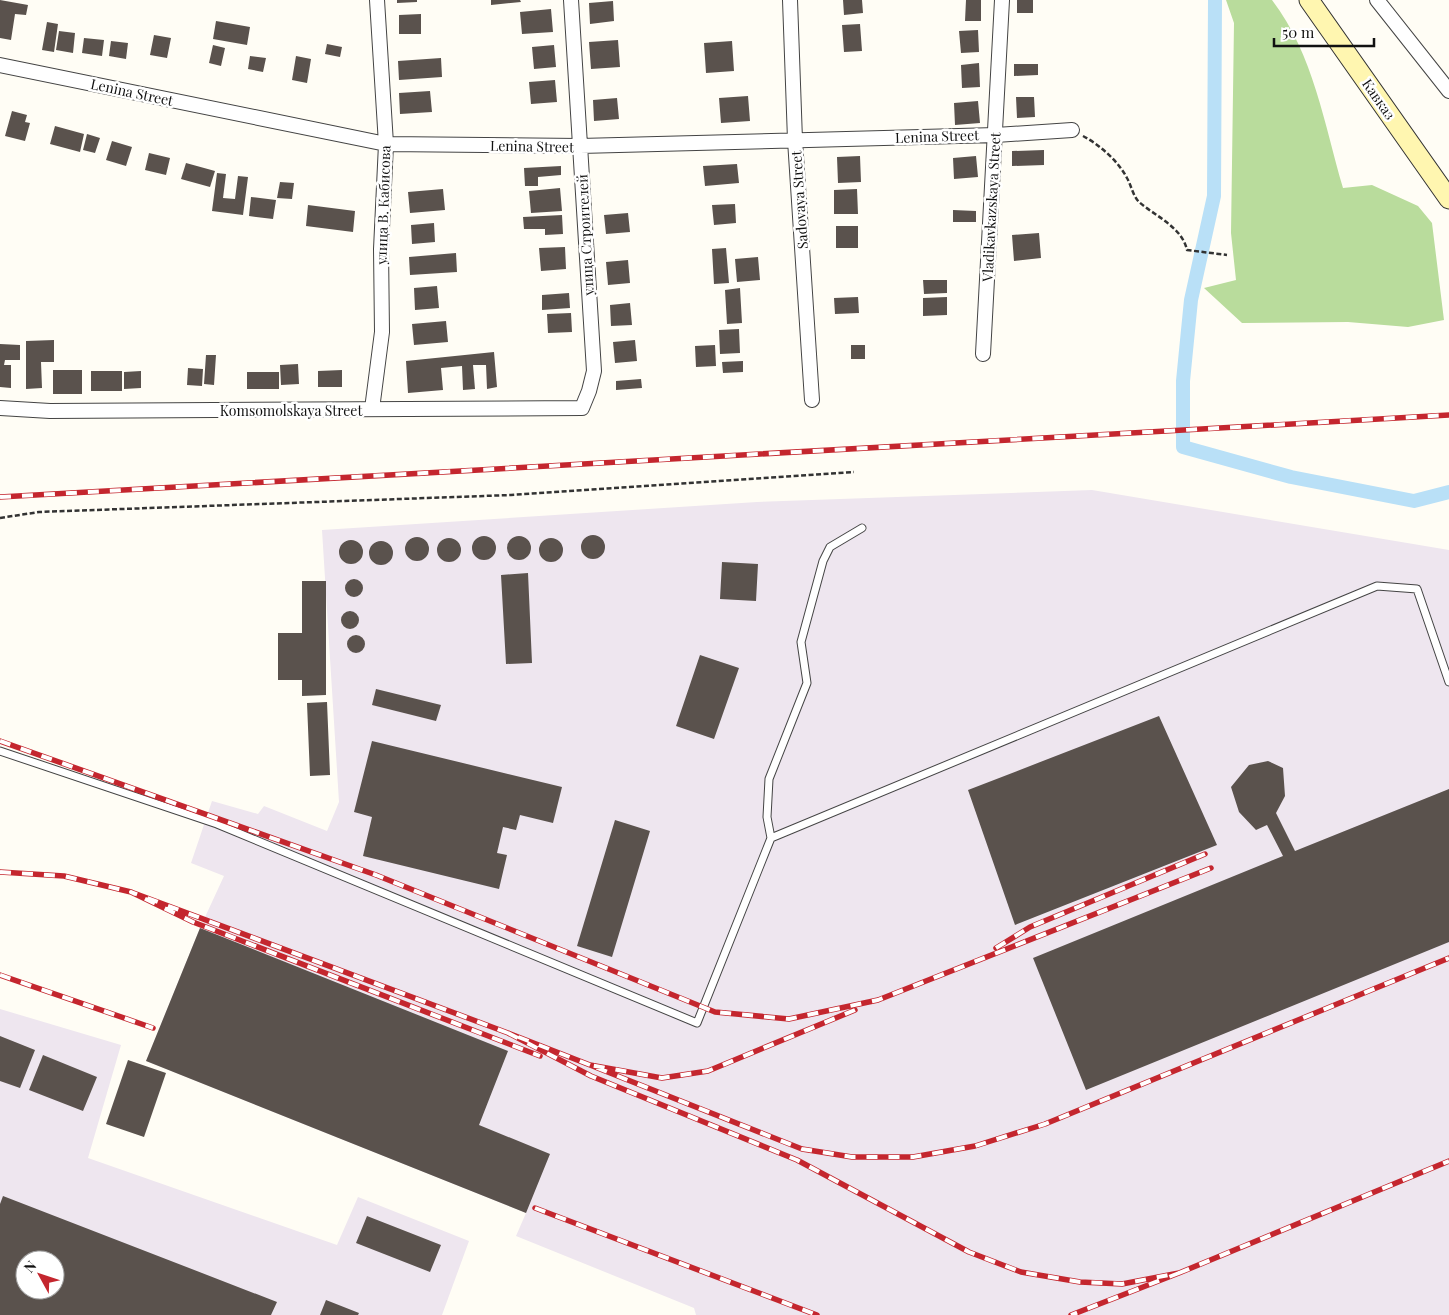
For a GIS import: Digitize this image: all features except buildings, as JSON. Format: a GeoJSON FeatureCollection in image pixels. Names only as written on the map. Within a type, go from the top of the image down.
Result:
{"type":"FeatureCollection","features":[{"type":"Feature","properties":{"kind":"main road","name":"Кавказ"},"geometry":{"type":"LineString","coordinates":[[1309,0],[1449,198]]}},
{"type":"Feature","properties":{"kind":"street","name":"улица В. Кабисова"},"geometry":{"type":"LineString","coordinates":[[372,409],[382,332],[381,249],[386,144],[377,0]]}},
{"type":"Feature","properties":{"kind":"street","name":"улица Строителей"},"geometry":{"type":"LineString","coordinates":[[571,0],[594,371],[582,408]]}},
{"type":"Feature","properties":{"kind":"street","name":"Sadovaya Street"},"geometry":{"type":"LineString","coordinates":[[790,0],[795,140],[812,400]]}},
{"type":"Feature","properties":{"kind":"street","name":"Vladikavkazskaya Street"},"geometry":{"type":"LineString","coordinates":[[983,354],[1002,0]]}},
{"type":"Feature","properties":{"kind":"street"},"geometry":{"type":"LineString","coordinates":[[1377,0],[1449,92]]}},
{"type":"Feature","properties":{"kind":"street","name":"Lenina Street"},"geometry":{"type":"LineString","coordinates":[[0,65],[386,144],[580,146],[996,135],[1072,130]]}},
{"type":"Feature","properties":{"kind":"street","name":"Komsomolskaya Street"},"geometry":{"type":"LineString","coordinates":[[0,408],[50,411],[582,408]]}},
{"type":"Feature","properties":{"kind":"lane"},"geometry":{"type":"LineString","coordinates":[[0,751],[218,824],[698,1023],[771,838],[767,817],[769,779],[807,683],[801,642],[823,561],[830,547],[862,528]]}},
{"type":"Feature","properties":{"kind":"lane"},"geometry":{"type":"LineString","coordinates":[[771,838],[1377,586],[1417,589],[1449,682]]}},
{"type":"Feature","properties":{"kind":"path"},"geometry":{"type":"LineString","coordinates":[[1072,130],[1099,145],[1126,176],[1138,201],[1164,219],[1185,242],[1187,250],[1227,255]]}},
{"type":"Feature","properties":{"kind":"path"},"geometry":{"type":"LineString","coordinates":[[0,518],[39,512],[511,495],[854,472]]}},
{"type":"Feature","properties":{"kind":"shaded area"},"geometry":{"type":"Polygon","coordinates":[[[1092,490],[1449,550],[1449,1315],[696,1315],[694,1308],[516,1236],[526,1213],[146,1061],[200,928],[224,876],[191,863],[212,801],[258,814],[264,806],[327,831],[339,802],[322,530],[757,502],[1092,490]]]}},
{"type":"Feature","properties":{"kind":"shaded area"},"geometry":{"type":"Polygon","coordinates":[[[0,1009],[121,1045],[88,1158],[337,1245],[358,1197],[469,1241],[442,1315],[0,1315],[0,1009]]]}},
{"type":"Feature","properties":{"kind":"green space"},"geometry":{"type":"Polygon","coordinates":[[[1226,0],[1272,0],[1286,21],[1308,67],[1343,188],[1372,185],[1418,206],[1432,223],[1444,320],[1408,327],[1348,322],[1242,323],[1204,288],[1236,280],[1231,233],[1234,23],[1226,0]]]}},
{"type":"Feature","properties":{"kind":"waterway"},"geometry":{"type":"LineString","coordinates":[[1215,0],[1214,196],[1191,300],[1183,381],[1183,447],[1291,477],[1414,501],[1449,492]]}},
{"type":"Feature","properties":{"kind":"railway"},"geometry":{"type":"LineString","coordinates":[[0,497],[1449,415]]}},
{"type":"Feature","properties":{"kind":"railway"},"geometry":{"type":"LineString","coordinates":[[0,741],[376,875],[715,1012],[789,1019],[878,1000],[1211,868]]}},
{"type":"Feature","properties":{"kind":"railway"},"geometry":{"type":"LineString","coordinates":[[996,948],[1030,927],[1205,854]]}},
{"type":"Feature","properties":{"kind":"railway"},"geometry":{"type":"LineString","coordinates":[[0,872],[64,876],[131,892]]}},
{"type":"Feature","properties":{"kind":"railway"},"geometry":{"type":"LineString","coordinates":[[508,1033],[131,892],[193,922],[540,1056]]}},
{"type":"Feature","properties":{"kind":"railway"},"geometry":{"type":"LineString","coordinates":[[855,1010],[708,1071],[662,1078],[590,1065],[802,1149],[852,1157],[913,1157],[975,1146],[1045,1124],[1449,958]]}},
{"type":"Feature","properties":{"kind":"railway"},"geometry":{"type":"LineString","coordinates":[[0,975],[153,1028]]}},
{"type":"Feature","properties":{"kind":"railway"},"geometry":{"type":"LineString","coordinates":[[590,1065],[508,1033],[591,1076],[797,1160],[969,1252],[1021,1272],[1080,1282],[1122,1284],[1179,1273],[1071,1315]]}},
{"type":"Feature","properties":{"kind":"railway"},"geometry":{"type":"LineString","coordinates":[[1179,1273],[1449,1161]]}},
{"type":"Feature","properties":{"kind":"railway"},"geometry":{"type":"LineString","coordinates":[[535,1208],[817,1315]]}}]}
